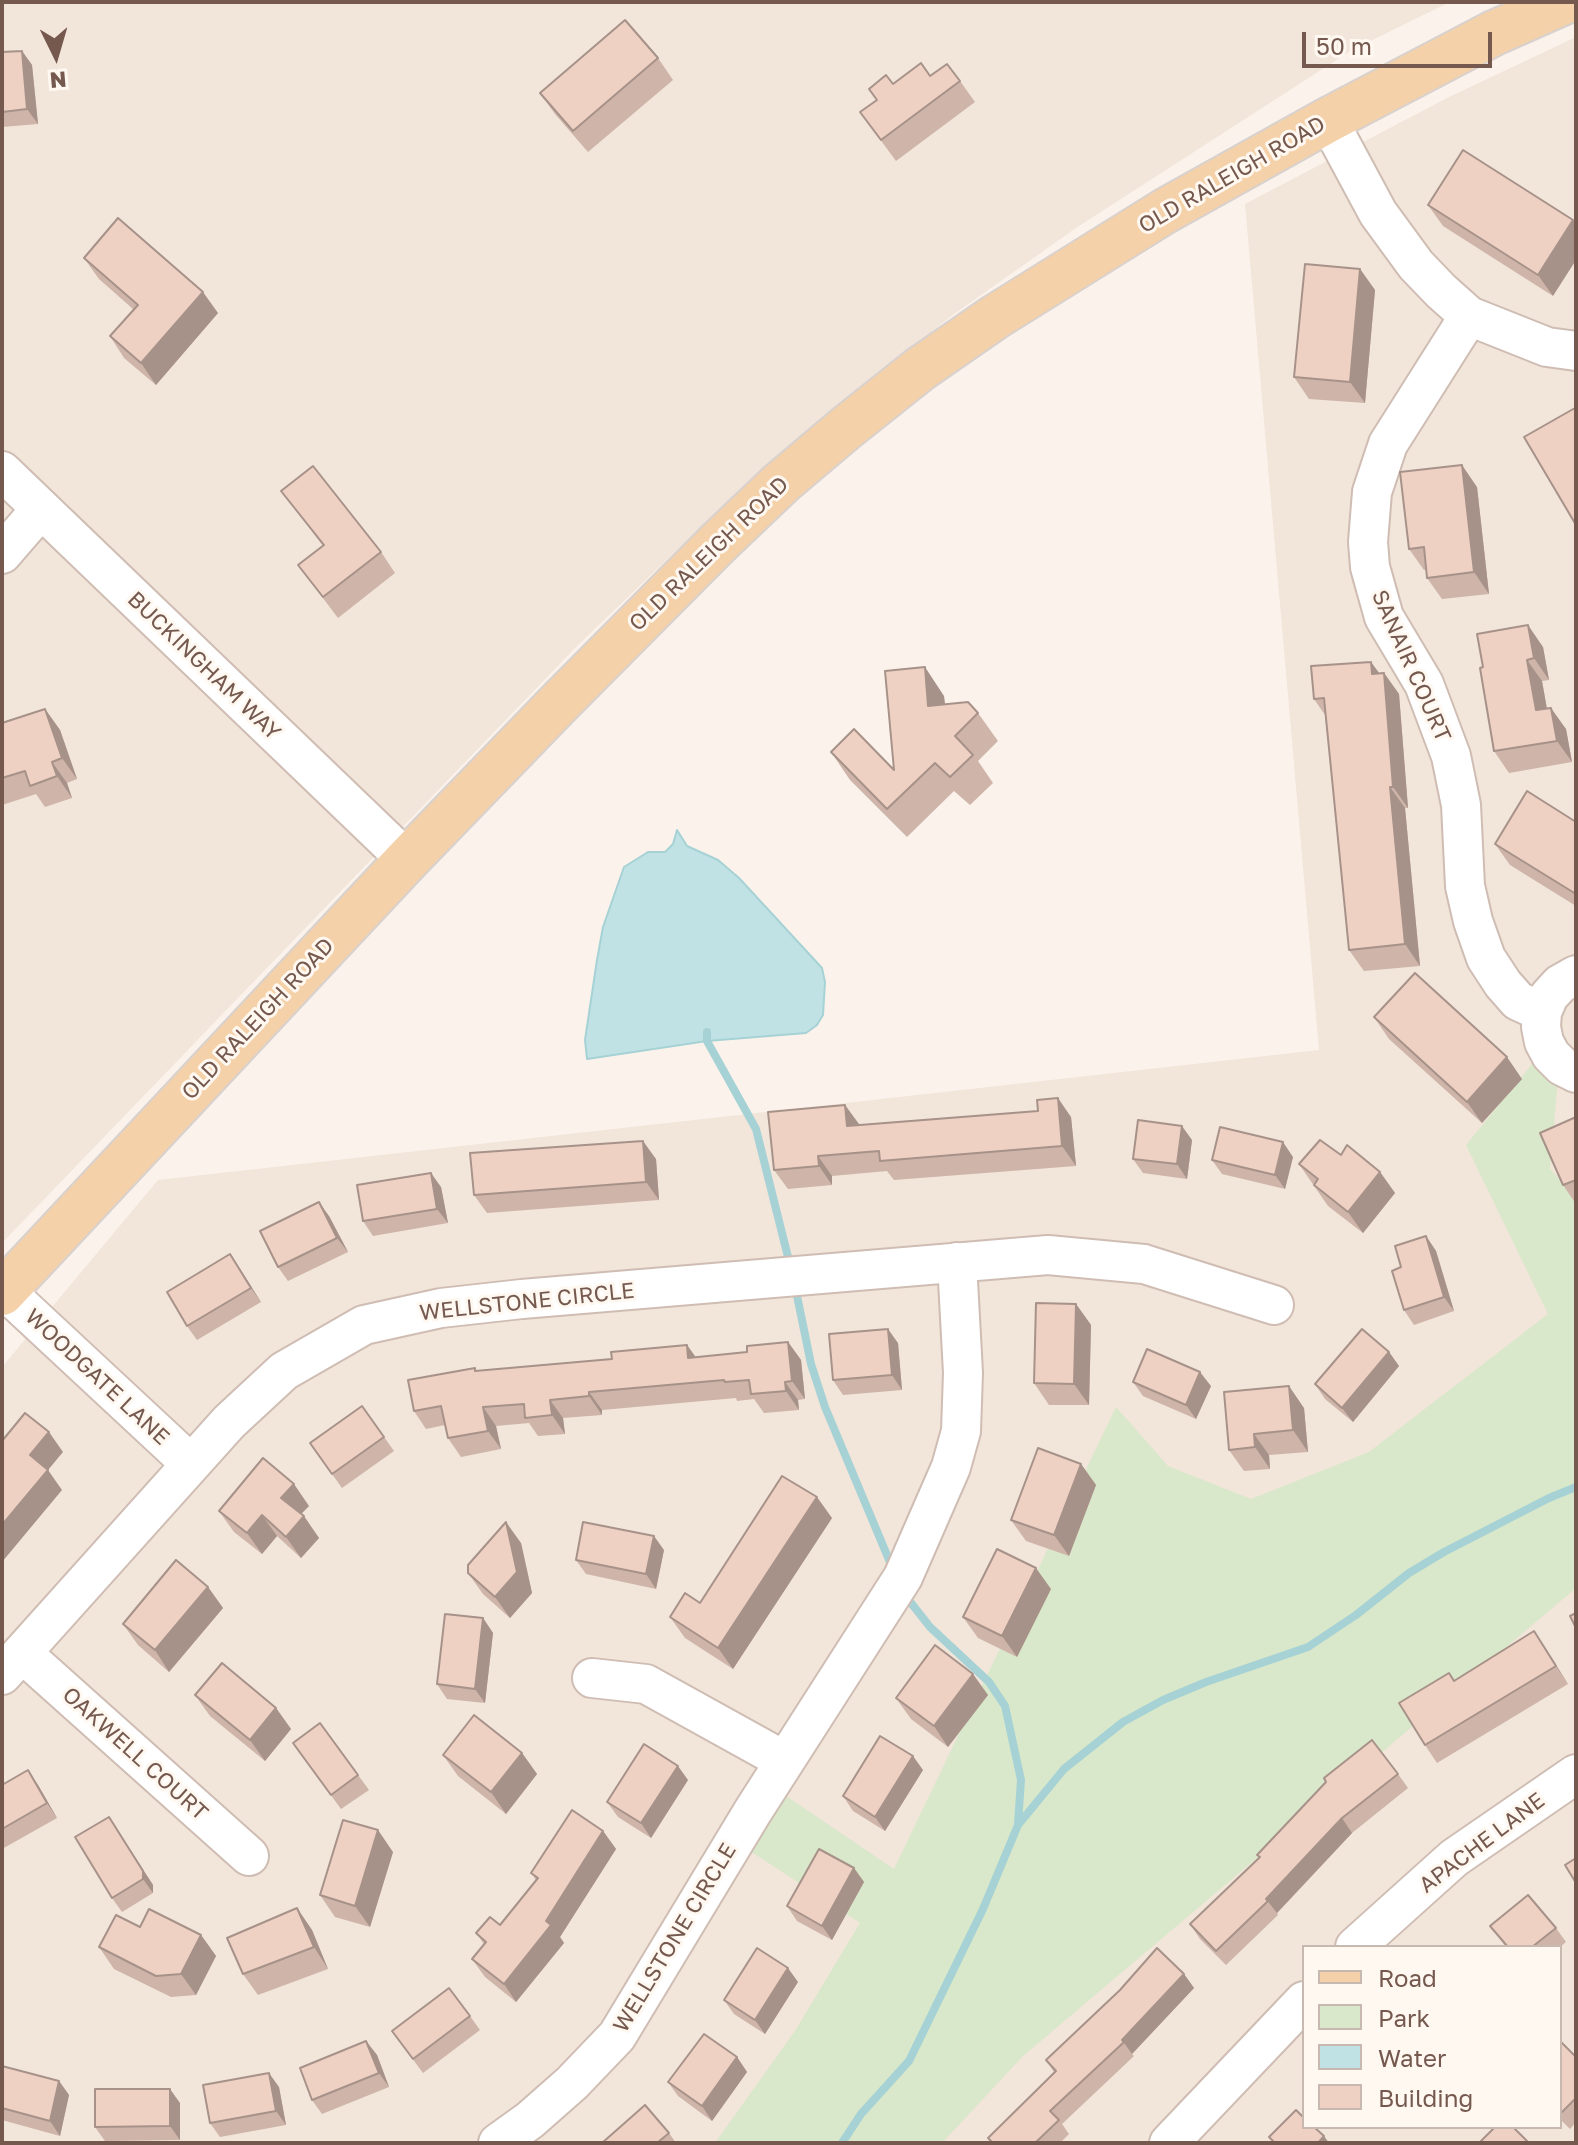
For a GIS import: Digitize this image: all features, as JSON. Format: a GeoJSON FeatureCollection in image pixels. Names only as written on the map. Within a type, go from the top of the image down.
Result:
{"type":"FeatureCollection","features":[{"type":"Feature","properties":{"kind":"main road","name":"OLD RALEIGH ROAD"},"geometry":{"type":"LineString","coordinates":[[3,1291],[407,860],[718,543],[781,483],[878,402],[995,317],[1165,211],[1328,120],[1494,33],[1564,2]]}},
{"type":"Feature","properties":{"kind":"street"},"geometry":{"type":"LineString","coordinates":[[1328,120],[1386,223],[1416,265],[1469,316],[1547,347],[1576,351]]}},
{"type":"Feature","properties":{"kind":"street","name":"SANAIR COURT"},"geometry":{"type":"LineString","coordinates":[[1469,316],[1388,444],[1378,469],[1371,505],[1368,542],[1370,567],[1384,617],[1424,684],[1451,756],[1461,805],[1465,886],[1486,958],[1518,1001],[1542,1012]]}},
{"type":"Feature","properties":{"kind":"street","name":"BUCKINGHAM WAY"},"geometry":{"type":"LineString","coordinates":[[2,471],[407,860]]}},
{"type":"Feature","properties":{"kind":"street"},"geometry":{"type":"LineString","coordinates":[[2,554],[40,510]]}},
{"type":"Feature","properties":{"kind":"street"},"geometry":{"type":"LineString","coordinates":[[1576,975],[1560,984],[1549,996],[1542,1012],[1541,1027],[1551,1055],[1562,1066],[1576,1073]]}},
{"type":"Feature","properties":{"kind":"street","name":"WELLSTONE CIRCLE"},"geometry":{"type":"LineString","coordinates":[[12,1664],[229,1422],[284,1371],[364,1325],[441,1308],[522,1299],[1048,1255],[1144,1264],[1274,1305]]}},
{"type":"Feature","properties":{"kind":"street","name":"WELLSTONE CIRCLE"},"geometry":{"type":"LineString","coordinates":[[498,2143],[572,2083],[617,2036],[785,1761],[903,1577],[951,1467],[961,1431],[963,1373],[957,1262]]}},
{"type":"Feature","properties":{"kind":"street","name":"WOODGATE LANE"},"geometry":{"type":"LineString","coordinates":[[3,1291],[191,1464]]}},
{"type":"Feature","properties":{"kind":"street","name":"OAKWELL COURT"},"geometry":{"type":"LineString","coordinates":[[12,1664],[249,1856]]}},
{"type":"Feature","properties":{"kind":"street"},"geometry":{"type":"LineString","coordinates":[[592,1678],[646,1684],[785,1761]]}},
{"type":"Feature","properties":{"kind":"street","name":"APACHE LANE"},"geometry":{"type":"LineString","coordinates":[[1357,1945],[1454,1858],[1576,1774]]}},
{"type":"Feature","properties":{"kind":"street"},"geometry":{"type":"LineString","coordinates":[[1169,2143],[1302,2003]]}},
{"type":"Feature","properties":{"kind":"shaded area"},"geometry":{"type":"Polygon","coordinates":[[[2,2],[1450,2],[1352,50],[1076,228],[950,317],[758,472],[576,647],[2,1243],[2,2]]]}},
{"type":"Feature","properties":{"kind":"shaded area"},"geometry":{"type":"Polygon","coordinates":[[[1576,37],[1576,2143],[2,2143],[2,1367],[158,1180],[1319,1050],[1245,204],[1449,97],[1576,37]]]}},
{"type":"Feature","properties":{"kind":"green space"},"geometry":{"type":"Polygon","coordinates":[[[1537,1058],[1558,1079],[1550,1169],[1576,1197],[1576,1588],[1023,2056],[942,2143],[715,2143],[795,2031],[860,1923],[735,1841],[770,1785],[894,1869],[1116,1407],[1168,1466],[1251,1499],[1369,1452],[1548,1314],[1466,1145],[1537,1058]]]}},
{"type":"Feature","properties":{"kind":"water"},"geometry":{"type":"Polygon","coordinates":[[[677,830],[687,846],[718,860],[739,878],[822,968],[825,982],[823,1015],[817,1025],[806,1033],[707,1041],[587,1059],[585,1040],[603,927],[624,867],[648,852],[665,852],[673,844],[677,830]]]}},
{"type":"Feature","properties":{"kind":"building"},"geometry":{"type":"Polygon","coordinates":[[[625,20],[658,58],[573,131],[540,93],[625,20]]]}},
{"type":"Feature","properties":{"kind":"building"},"geometry":{"type":"Polygon","coordinates":[[[22,51],[27,109],[2,112],[2,52],[22,51]]]}},
{"type":"Feature","properties":{"kind":"building"},"geometry":{"type":"Polygon","coordinates":[[[921,63],[930,76],[947,64],[960,81],[881,140],[860,112],[877,100],[869,89],[886,75],[893,84],[921,63]]]}},
{"type":"Feature","properties":{"kind":"building"},"geometry":{"type":"Polygon","coordinates":[[[1463,150],[1573,220],[1538,275],[1428,205],[1463,150]]]}},
{"type":"Feature","properties":{"kind":"building"},"geometry":{"type":"Polygon","coordinates":[[[118,218],[203,292],[141,363],[110,336],[138,305],[84,258],[118,218]]]}},
{"type":"Feature","properties":{"kind":"building"},"geometry":{"type":"Polygon","coordinates":[[[1305,264],[1360,269],[1350,382],[1294,377],[1305,264]]]}},
{"type":"Feature","properties":{"kind":"building"},"geometry":{"type":"Polygon","coordinates":[[[1576,410],[1576,525],[1524,437],[1576,410]]]}},
{"type":"Feature","properties":{"kind":"building"},"geometry":{"type":"Polygon","coordinates":[[[1462,465],[1474,572],[1427,578],[1424,547],[1409,549],[1400,472],[1462,465]]]}},
{"type":"Feature","properties":{"kind":"building"},"geometry":{"type":"Polygon","coordinates":[[[313,466],[381,552],[323,597],[298,565],[324,545],[281,491],[313,466]]]}},
{"type":"Feature","properties":{"kind":"building"},"geometry":{"type":"Polygon","coordinates":[[[1528,625],[1534,658],[1527,660],[1536,710],[1551,708],[1557,741],[1494,751],[1477,634],[1528,625]]]}},
{"type":"Feature","properties":{"kind":"building"},"geometry":{"type":"Polygon","coordinates":[[[1371,662],[1372,674],[1384,673],[1393,787],[1390,787],[1405,944],[1349,950],[1324,698],[1314,699],[1311,666],[1371,662]]]}},
{"type":"Feature","properties":{"kind":"building"},"geometry":{"type":"Polygon","coordinates":[[[925,667],[928,706],[968,702],[978,713],[955,736],[973,755],[950,777],[935,763],[887,809],[831,752],[854,729],[894,770],[885,671],[925,667]]]}},
{"type":"Feature","properties":{"kind":"building"},"geometry":{"type":"Polygon","coordinates":[[[45,709],[62,758],[52,762],[57,776],[30,786],[25,771],[2,778],[2,723],[45,709]]]}},
{"type":"Feature","properties":{"kind":"building"},"geometry":{"type":"Polygon","coordinates":[[[1527,791],[1576,822],[1576,894],[1495,844],[1527,791]]]}},
{"type":"Feature","properties":{"kind":"building"},"geometry":{"type":"Polygon","coordinates":[[[1415,973],[1507,1057],[1467,1102],[1374,1017],[1415,973]]]}},
{"type":"Feature","properties":{"kind":"building"},"geometry":{"type":"Polygon","coordinates":[[[1058,1098],[1062,1146],[880,1161],[879,1151],[818,1156],[819,1166],[774,1170],[768,1112],[845,1105],[847,1126],[1038,1111],[1037,1100],[1058,1098]]]}},
{"type":"Feature","properties":{"kind":"building"},"geometry":{"type":"Polygon","coordinates":[[[1576,1117],[1576,1180],[1563,1185],[1540,1133],[1576,1117]]]}},
{"type":"Feature","properties":{"kind":"building"},"geometry":{"type":"Polygon","coordinates":[[[1138,1120],[1182,1126],[1177,1164],[1133,1159],[1138,1120]]]}},
{"type":"Feature","properties":{"kind":"building"},"geometry":{"type":"Polygon","coordinates":[[[1220,1127],[1283,1142],[1275,1175],[1212,1160],[1220,1127]]]}},
{"type":"Feature","properties":{"kind":"building"},"geometry":{"type":"Polygon","coordinates":[[[1320,1140],[1341,1155],[1347,1145],[1380,1172],[1348,1212],[1314,1185],[1318,1179],[1299,1164],[1320,1140]]]}},
{"type":"Feature","properties":{"kind":"building"},"geometry":{"type":"Polygon","coordinates":[[[643,1141],[646,1182],[474,1195],[470,1153],[643,1141]]]}},
{"type":"Feature","properties":{"kind":"building"},"geometry":{"type":"Polygon","coordinates":[[[431,1173],[437,1209],[363,1221],[357,1185],[431,1173]]]}},
{"type":"Feature","properties":{"kind":"building"},"geometry":{"type":"Polygon","coordinates":[[[319,1202],[337,1238],[278,1267],[260,1231],[319,1202]]]}},
{"type":"Feature","properties":{"kind":"building"},"geometry":{"type":"Polygon","coordinates":[[[1426,1236],[1444,1297],[1404,1310],[1392,1271],[1401,1267],[1395,1246],[1426,1236]]]}},
{"type":"Feature","properties":{"kind":"building"},"geometry":{"type":"Polygon","coordinates":[[[230,1254],[251,1288],[187,1326],[167,1292],[230,1254]]]}},
{"type":"Feature","properties":{"kind":"building"},"geometry":{"type":"Polygon","coordinates":[[[1036,1303],[1076,1304],[1074,1384],[1034,1383],[1036,1303]]]}},
{"type":"Feature","properties":{"kind":"building"},"geometry":{"type":"Polygon","coordinates":[[[888,1329],[892,1375],[833,1380],[829,1334],[888,1329]]]}},
{"type":"Feature","properties":{"kind":"building"},"geometry":{"type":"Polygon","coordinates":[[[1362,1329],[1389,1352],[1342,1408],[1315,1384],[1362,1329]]]}},
{"type":"Feature","properties":{"kind":"building"},"geometry":{"type":"Polygon","coordinates":[[[788,1342],[792,1381],[785,1382],[786,1391],[751,1394],[749,1380],[724,1380],[589,1392],[589,1396],[550,1400],[552,1415],[525,1418],[524,1404],[483,1407],[488,1431],[448,1438],[441,1406],[414,1411],[408,1380],[475,1368],[475,1371],[612,1359],[611,1352],[687,1345],[688,1358],[747,1352],[747,1346],[788,1342]]]}},
{"type":"Feature","properties":{"kind":"building"},"geometry":{"type":"Polygon","coordinates":[[[1147,1349],[1200,1372],[1186,1405],[1133,1382],[1147,1349]]]}},
{"type":"Feature","properties":{"kind":"building"},"geometry":{"type":"Polygon","coordinates":[[[1289,1386],[1293,1430],[1254,1434],[1255,1447],[1229,1450],[1224,1392],[1289,1386]]]}},
{"type":"Feature","properties":{"kind":"building"},"geometry":{"type":"Polygon","coordinates":[[[362,1406],[384,1437],[332,1474],[310,1443],[362,1406]]]}},
{"type":"Feature","properties":{"kind":"building"},"geometry":{"type":"Polygon","coordinates":[[[25,1413],[49,1432],[30,1455],[48,1470],[2,1525],[2,1441],[25,1413]]]}},
{"type":"Feature","properties":{"kind":"building"},"geometry":{"type":"Polygon","coordinates":[[[1038,1448],[1081,1464],[1054,1535],[1011,1520],[1038,1448]]]}},
{"type":"Feature","properties":{"kind":"building"},"geometry":{"type":"Polygon","coordinates":[[[263,1458],[294,1484],[281,1498],[304,1516],[286,1537],[262,1515],[247,1533],[219,1511],[263,1458]]]}},
{"type":"Feature","properties":{"kind":"building"},"geometry":{"type":"Polygon","coordinates":[[[782,1476],[817,1497],[718,1648],[670,1617],[685,1593],[700,1603],[782,1476]]]}},
{"type":"Feature","properties":{"kind":"building"},"geometry":{"type":"Polygon","coordinates":[[[506,1522],[517,1572],[495,1597],[468,1573],[468,1565],[506,1522]]]}},
{"type":"Feature","properties":{"kind":"building"},"geometry":{"type":"Polygon","coordinates":[[[583,1522],[654,1536],[646,1574],[576,1560],[583,1522]]]}},
{"type":"Feature","properties":{"kind":"building"},"geometry":{"type":"Polygon","coordinates":[[[997,1549],[1036,1568],[1002,1636],[963,1617],[997,1549]]]}},
{"type":"Feature","properties":{"kind":"building"},"geometry":{"type":"Polygon","coordinates":[[[176,1560],[208,1587],[155,1650],[123,1624],[176,1560]]]}},
{"type":"Feature","properties":{"kind":"building"},"geometry":{"type":"Polygon","coordinates":[[[1576,1613],[1576,1628],[1570,1616],[1576,1613]]]}},
{"type":"Feature","properties":{"kind":"building"},"geometry":{"type":"Polygon","coordinates":[[[445,1614],[483,1618],[475,1689],[437,1684],[445,1614]]]}},
{"type":"Feature","properties":{"kind":"building"},"geometry":{"type":"Polygon","coordinates":[[[1534,1631],[1556,1666],[1425,1745],[1399,1703],[1449,1673],[1454,1681],[1534,1631]]]}},
{"type":"Feature","properties":{"kind":"building"},"geometry":{"type":"Polygon","coordinates":[[[935,1645],[973,1674],[934,1726],[896,1698],[935,1645]]]}},
{"type":"Feature","properties":{"kind":"building"},"geometry":{"type":"Polygon","coordinates":[[[222,1663],[276,1708],[250,1740],[195,1695],[222,1663]]]}},
{"type":"Feature","properties":{"kind":"building"},"geometry":{"type":"Polygon","coordinates":[[[474,1715],[522,1753],[491,1792],[443,1755],[474,1715]]]}},
{"type":"Feature","properties":{"kind":"building"},"geometry":{"type":"Polygon","coordinates":[[[320,1723],[358,1775],[331,1795],[293,1743],[320,1723]]]}},
{"type":"Feature","properties":{"kind":"building"},"geometry":{"type":"Polygon","coordinates":[[[880,1736],[913,1756],[875,1817],[843,1796],[880,1736]]]}},
{"type":"Feature","properties":{"kind":"building"},"geometry":{"type":"Polygon","coordinates":[[[1372,1740],[1398,1774],[1342,1818],[1266,1899],[1268,1901],[1216,1951],[1190,1924],[1260,1857],[1257,1855],[1326,1782],[1324,1778],[1372,1740]]]}},
{"type":"Feature","properties":{"kind":"building"},"geometry":{"type":"Polygon","coordinates":[[[644,1744],[678,1766],[641,1823],[607,1802],[644,1744]]]}},
{"type":"Feature","properties":{"kind":"building"},"geometry":{"type":"Polygon","coordinates":[[[28,1770],[47,1803],[2,1829],[2,1785],[28,1770]]]}},
{"type":"Feature","properties":{"kind":"building"},"geometry":{"type":"Polygon","coordinates":[[[572,1810],[603,1831],[546,1921],[551,1925],[504,1984],[472,1959],[486,1942],[476,1933],[490,1917],[500,1925],[538,1878],[531,1873],[572,1810]]]}},
{"type":"Feature","properties":{"kind":"building"},"geometry":{"type":"Polygon","coordinates":[[[109,1817],[143,1871],[143,1879],[112,1898],[75,1837],[109,1817]]]}},
{"type":"Feature","properties":{"kind":"building"},"geometry":{"type":"Polygon","coordinates":[[[343,1820],[378,1830],[355,1906],[320,1895],[343,1820]]]}},
{"type":"Feature","properties":{"kind":"building"},"geometry":{"type":"Polygon","coordinates":[[[819,1849],[854,1868],[822,1926],[787,1906],[819,1849]]]}},
{"type":"Feature","properties":{"kind":"building"},"geometry":{"type":"Polygon","coordinates":[[[1576,1858],[1576,1883],[1565,1865],[1576,1858]]]}},
{"type":"Feature","properties":{"kind":"building"},"geometry":{"type":"Polygon","coordinates":[[[1528,1895],[1556,1928],[1535,1945],[1506,1945],[1490,1926],[1528,1895]]]}},
{"type":"Feature","properties":{"kind":"building"},"geometry":{"type":"Polygon","coordinates":[[[297,1908],[314,1947],[243,1974],[227,1938],[297,1908]]]}},
{"type":"Feature","properties":{"kind":"building"},"geometry":{"type":"Polygon","coordinates":[[[149,1909],[201,1935],[181,1974],[156,1976],[99,1947],[116,1915],[140,1927],[149,1909]]]}},
{"type":"Feature","properties":{"kind":"building"},"geometry":{"type":"Polygon","coordinates":[[[757,1948],[788,1968],[755,2020],[724,2000],[757,1948]]]}},
{"type":"Feature","properties":{"kind":"building"},"geometry":{"type":"Polygon","coordinates":[[[1157,1948],[1184,1974],[1122,2040],[1124,2042],[1050,2111],[1059,2120],[1035,2143],[993,2143],[988,2138],[1056,2071],[1046,2060],[1120,1990],[1157,1948]]]}},
{"type":"Feature","properties":{"kind":"building"},"geometry":{"type":"Polygon","coordinates":[[[449,1988],[470,2016],[413,2059],[392,2031],[449,1988]]]}},
{"type":"Feature","properties":{"kind":"building"},"geometry":{"type":"Polygon","coordinates":[[[704,2034],[737,2057],[702,2106],[668,2082],[704,2034]]]}},
{"type":"Feature","properties":{"kind":"building"},"geometry":{"type":"Polygon","coordinates":[[[366,2041],[379,2073],[312,2100],[300,2068],[366,2041]]]}},
{"type":"Feature","properties":{"kind":"building"},"geometry":{"type":"Polygon","coordinates":[[[1562,2043],[1576,2057],[1576,2098],[1562,2112],[1562,2043]]]}},
{"type":"Feature","properties":{"kind":"building"},"geometry":{"type":"Polygon","coordinates":[[[2,2066],[59,2081],[50,2121],[2,2108],[2,2066]]]}},
{"type":"Feature","properties":{"kind":"building"},"geometry":{"type":"Polygon","coordinates":[[[269,2073],[276,2111],[210,2123],[203,2085],[269,2073]]]}},
{"type":"Feature","properties":{"kind":"building"},"geometry":{"type":"Polygon","coordinates":[[[95,2089],[170,2089],[170,2126],[95,2127],[95,2089]]]}},
{"type":"Feature","properties":{"kind":"building"},"geometry":{"type":"Polygon","coordinates":[[[645,2105],[669,2133],[657,2143],[602,2143],[645,2105]]]}},
{"type":"Feature","properties":{"kind":"building"},"geometry":{"type":"Polygon","coordinates":[[[1296,2110],[1302,2116],[1302,2129],[1316,2129],[1324,2136],[1318,2143],[1275,2143],[1269,2137],[1296,2110]]]}},
{"type":"Feature","properties":{"kind":"building"},"geometry":{"type":"Polygon","coordinates":[[[1493,2129],[1515,2129],[1529,2143],[1479,2143],[1493,2129]]]}},
{"type":"Feature","properties":{"kind":"waterway"},"geometry":{"type":"LineString","coordinates":[[707,1032],[707,1041],[756,1129],[790,1265]]}},
{"type":"Feature","properties":{"kind":"waterway"},"geometry":{"type":"LineString","coordinates":[[795,1286],[811,1364],[825,1407],[892,1567]]}},
{"type":"Feature","properties":{"kind":"waterway"},"geometry":{"type":"LineString","coordinates":[[842,2143],[861,2114],[909,2061],[983,1909],[1018,1825],[1064,1769],[1123,1722],[1163,1700],[1206,1682],[1308,1647],[1356,1615],[1409,1573],[1444,1552],[1576,1487]]}},
{"type":"Feature","properties":{"kind":"waterway"},"geometry":{"type":"LineString","coordinates":[[904,1594],[930,1627],[989,1682],[1005,1706],[1021,1780],[1018,1824]]}}]}
